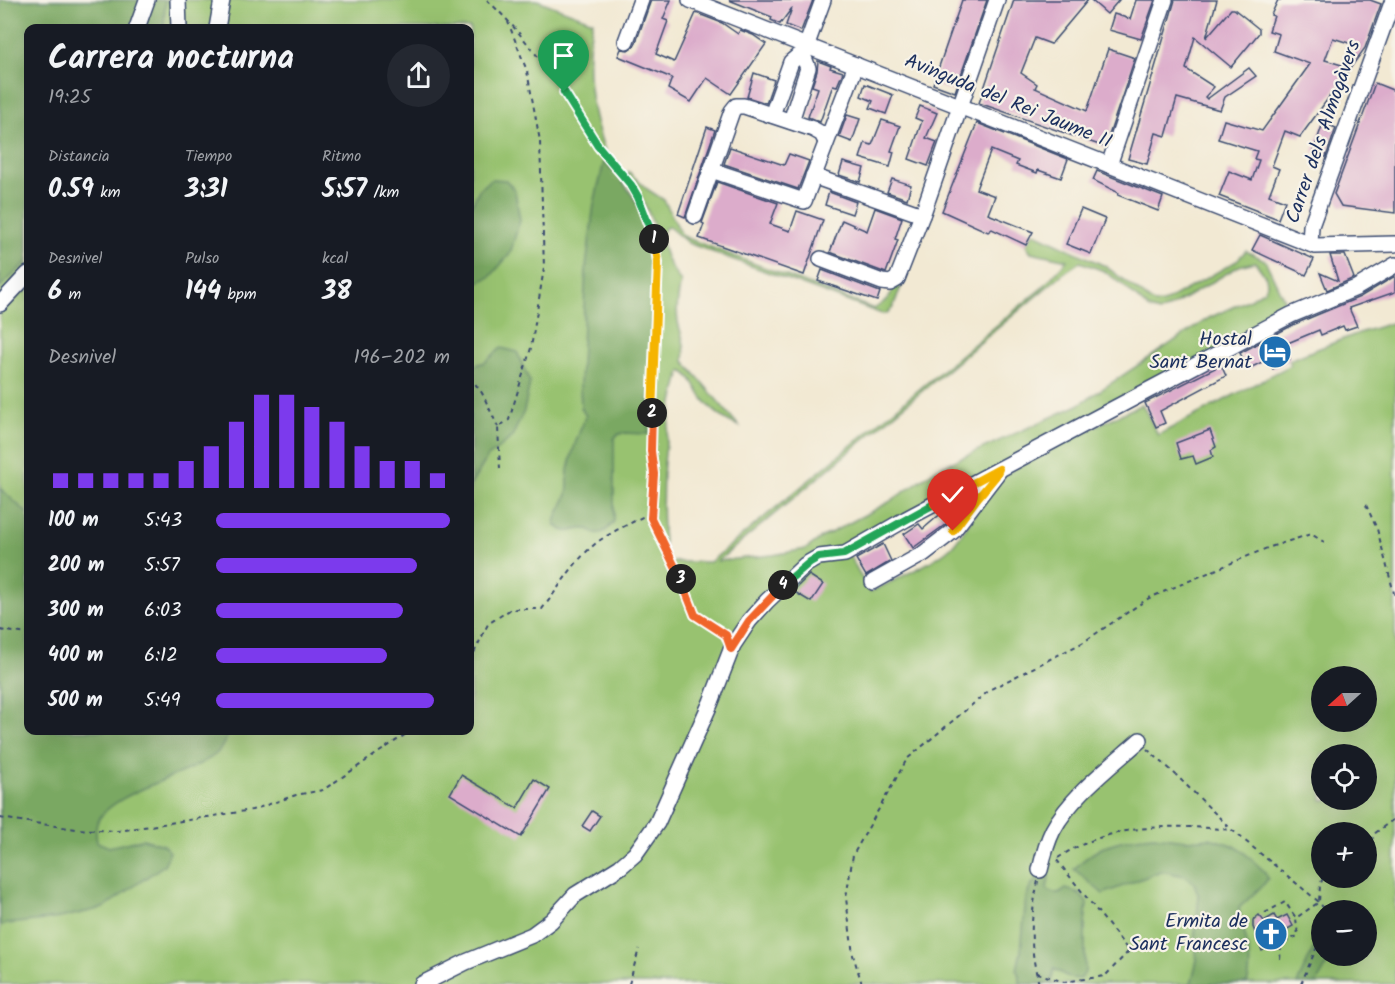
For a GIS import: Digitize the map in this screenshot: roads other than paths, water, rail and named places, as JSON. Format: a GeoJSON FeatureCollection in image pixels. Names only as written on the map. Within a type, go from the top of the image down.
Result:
{"type":"FeatureCollection","features":[{"type":"Feature","properties":{"kind":"street"},"geometry":{"type":"LineString","coordinates":[[138,24],[147,0]]}},
{"type":"Feature","properties":{"kind":"street"},"geometry":{"type":"LineString","coordinates":[[178,0],[179,24]]}},
{"type":"Feature","properties":{"kind":"street"},"geometry":{"type":"LineString","coordinates":[[218,24],[222,0]]}},
{"type":"Feature","properties":{"kind":"street"},"geometry":{"type":"LineString","coordinates":[[627,41],[641,0]]}},
{"type":"Feature","properties":{"kind":"street","name":"Avinguda del Rei Jaume II"},"geometry":{"type":"LineString","coordinates":[[690,0],[805,50],[856,65],[961,105],[1310,244],[1322,247],[1395,244]]}},
{"type":"Feature","properties":{"kind":"street"},"geometry":{"type":"LineString","coordinates":[[791,121],[808,68],[805,50],[822,0]]}},
{"type":"Feature","properties":{"kind":"street"},"geometry":{"type":"LineString","coordinates":[[821,260],[882,282],[890,283],[897,279],[997,0]]}},
{"type":"Feature","properties":{"kind":"street"},"geometry":{"type":"LineString","coordinates":[[1109,165],[1166,0]]}},
{"type":"Feature","properties":{"kind":"street","name":"Carrer dels Almogàvers"},"geometry":{"type":"LineString","coordinates":[[1310,244],[1311,226],[1393,0]]}},
{"type":"Feature","properties":{"kind":"street"},"geometry":{"type":"LineString","coordinates":[[772,115],[791,62],[805,50]]}},
{"type":"Feature","properties":{"kind":"street"},"geometry":{"type":"LineString","coordinates":[[711,170],[801,201],[806,199],[856,65]]}},
{"type":"Feature","properties":{"kind":"street"},"geometry":{"type":"LineString","coordinates":[[695,216],[732,111],[736,106],[744,106],[818,131],[826,142]]}},
{"type":"Feature","properties":{"kind":"street"},"geometry":{"type":"LineString","coordinates":[[813,176],[921,215]]}},
{"type":"Feature","properties":{"kind":"street"},"geometry":{"type":"LineString","coordinates":[[422,984],[466,962],[532,935],[551,921],[575,895],[628,861],[635,854],[657,823],[711,702],[731,649],[749,621],[792,576],[810,562],[819,557],[844,554],[999,469],[1291,315],[1356,288],[1395,265]]}},
{"type":"Feature","properties":{"kind":"street"},"geometry":{"type":"LineString","coordinates":[[0,304],[24,278]]}},
{"type":"Feature","properties":{"kind":"street"},"geometry":{"type":"LineString","coordinates":[[873,582],[922,554],[953,531],[999,469]]}},
{"type":"Feature","properties":{"kind":"street"},"geometry":{"type":"LineString","coordinates":[[1040,870],[1052,832],[1061,818],[1088,788],[1140,740]]}},
{"type":"Feature","properties":{"kind":"place","name":"Hostal Sant Bernat"},"geometry":{"type":"Point","coordinates":[1275,352]}},
{"type":"Feature","properties":{"kind":"place","name":"Ermita de Sant Francesc"},"geometry":{"type":"Point","coordinates":[1271,934]}}]}
